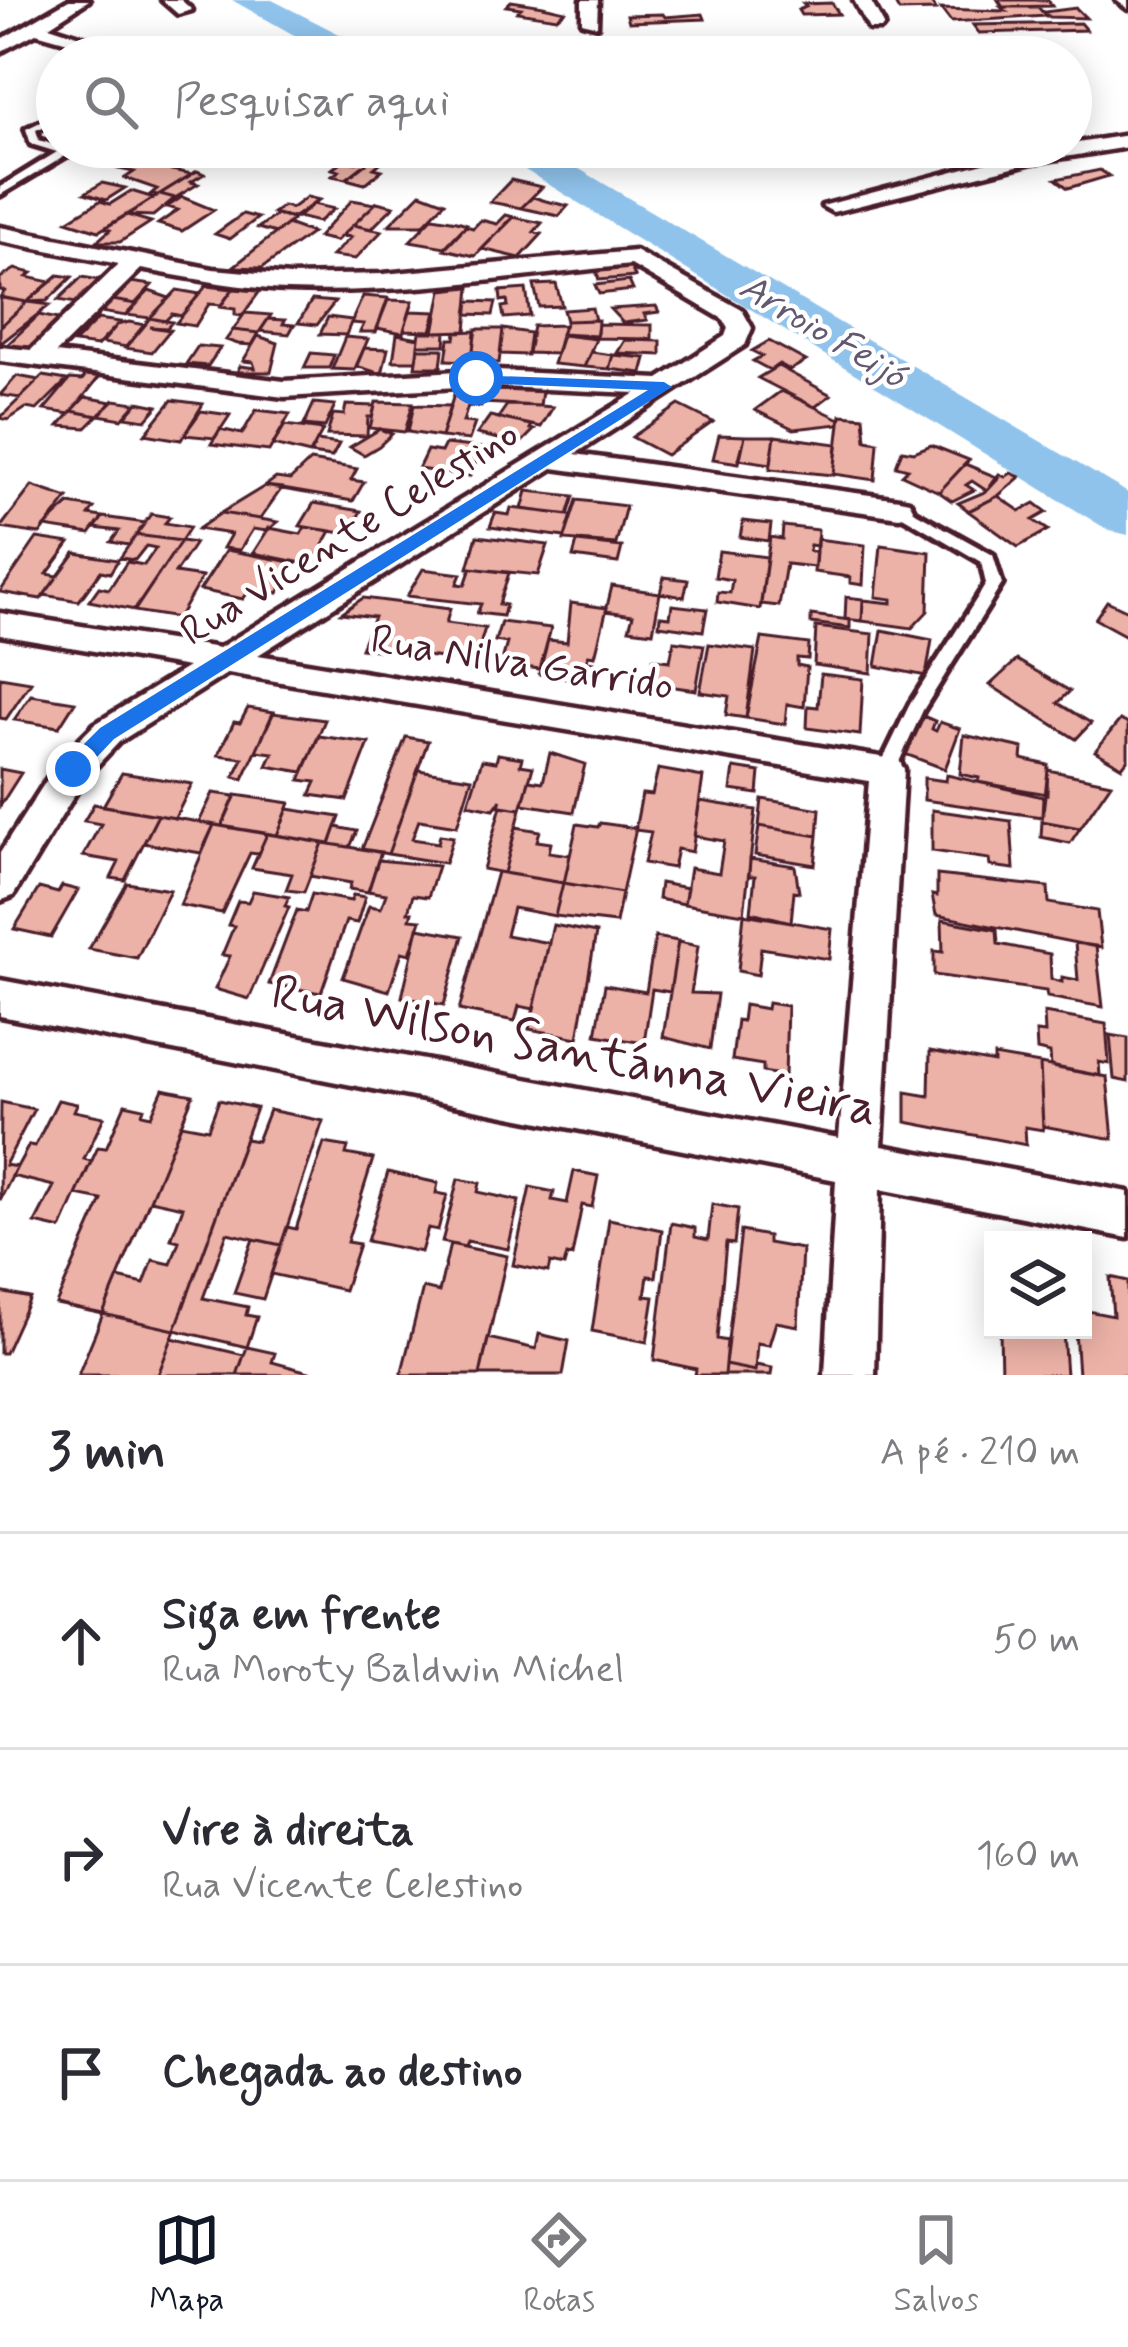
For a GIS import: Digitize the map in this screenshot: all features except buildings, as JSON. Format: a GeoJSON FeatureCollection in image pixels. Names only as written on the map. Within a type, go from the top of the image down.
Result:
{"type":"FeatureCollection","features":[{"type":"Feature","properties":{"kind":"street"},"geometry":{"type":"LineString","coordinates":[[0,47],[81,0]]}},
{"type":"Feature","properties":{"kind":"street"},"geometry":{"type":"LineString","coordinates":[[590,0],[591,22]]}},
{"type":"Feature","properties":{"kind":"street"},"geometry":{"type":"LineString","coordinates":[[862,0],[875,25]]}},
{"type":"Feature","properties":{"kind":"street"},"geometry":{"type":"LineString","coordinates":[[35,27],[63,36]]}},
{"type":"Feature","properties":{"kind":"street"},"geometry":{"type":"LineString","coordinates":[[1092,147],[1128,141]]}},
{"type":"Feature","properties":{"kind":"street"},"geometry":{"type":"LineString","coordinates":[[833,206],[985,168]]}},
{"type":"Feature","properties":{"kind":"street"},"geometry":{"type":"LineString","coordinates":[[0,235],[137,260]]}},
{"type":"Feature","properties":{"kind":"street","name":"Rua Vicente Celestino"},"geometry":{"type":"LineString","coordinates":[[0,886],[88,751],[107,734],[664,387],[736,340],[740,328],[733,315],[635,257],[382,281],[290,283],[213,276],[137,260]]}},
{"type":"Feature","properties":{"kind":"street"},"geometry":{"type":"LineString","coordinates":[[37,358],[137,260]]}},
{"type":"Feature","properties":{"kind":"street"},"geometry":{"type":"LineString","coordinates":[[0,354],[284,388],[476,378],[664,387]]}},
{"type":"Feature","properties":{"kind":"street"},"geometry":{"type":"LineString","coordinates":[[548,460],[899,508]]}},
{"type":"Feature","properties":{"kind":"street","name":"Rua Nilva Garrido"},"geometry":{"type":"LineString","coordinates":[[0,624],[886,770]]}},
{"type":"Feature","properties":{"kind":"street"},"geometry":{"type":"LineString","coordinates":[[850,1375],[859,1161],[886,770]]}},
{"type":"Feature","properties":{"kind":"street","name":"Rua Wilson Santánna Vieira"},"geometry":{"type":"LineString","coordinates":[[0,998],[1128,1214]]}},
{"type":"Feature","properties":{"kind":"lane"},"geometry":{"type":"LineString","coordinates":[[0,192],[39,168]]}},
{"type":"Feature","properties":{"kind":"lane"},"geometry":{"type":"LineString","coordinates":[[886,770],[916,708],[994,584],[988,559],[899,508]]}},
{"type":"Feature","properties":{"kind":"waterway","name":"Arroio Feijó"},"geometry":{"type":"LineString","coordinates":[[248,0],[318,36]]}},
{"type":"Feature","properties":{"kind":"waterway","name":"Arroio Feijó"},"geometry":{"type":"LineString","coordinates":[[550,168],[1128,517]]}},
{"type":"Feature","properties":{"kind":"route"},"geometry":{"type":"LineString","coordinates":[[73,769],[107,734],[664,387],[476,378]]}}]}
